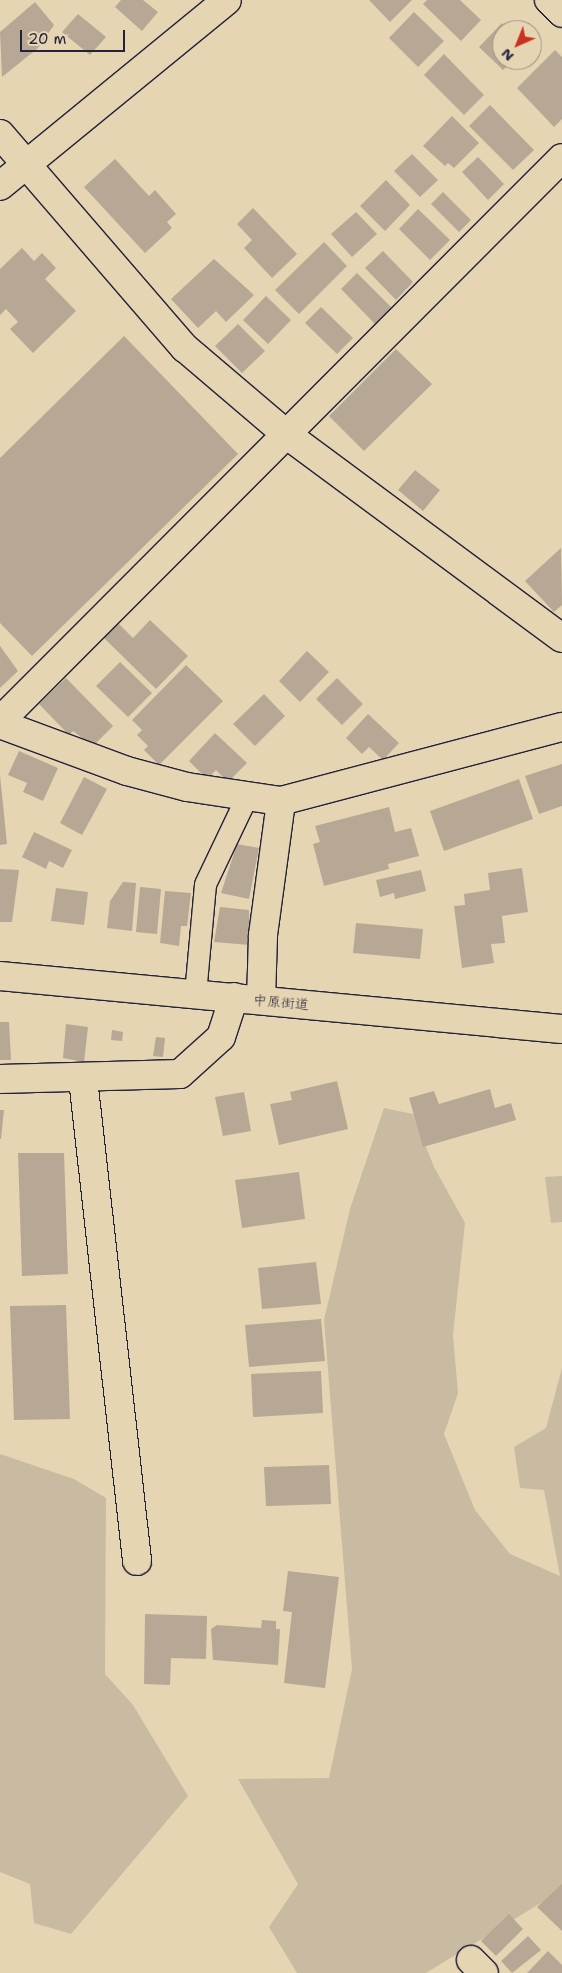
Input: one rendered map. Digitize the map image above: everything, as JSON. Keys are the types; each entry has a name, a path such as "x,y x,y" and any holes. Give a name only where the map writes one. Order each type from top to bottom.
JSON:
{"street":[{"path":"0,186 24,162 227,0"},
{"path":"549,0 562,14"},
{"path":"0,134 185,348 286,434 562,638"},
{"path":"562,158 0,722 126,771 281,802 562,727"},
{"path":"261,1000 263,935 281,802"},
{"name":"中原街道","path":"0,976 562,1029"},
{"path":"0,1079 83,1079 180,1074 221,1037 234,998"},
{"path":"83,1079 137,1561"}],"lane":[{"path":"195,994 205,884 248,796"}],"shaded area":[{"path":"384,1108 413,1114 434,1167 465,1223 453,1335 458,1393 444,1434 475,1510 510,1554 560,1576 544,1490 520,1488 514,1447 546,1428 562,1368 562,1890 426,1973 297,1973 269,1927 298,1884 238,1779 329,1778 352,1669 324,1320 350,1209"},
{"path":"562,1176 562,1222 551,1223 545,1177"},
{"path":"0,1454 74,1479 106,1498 105,1674 133,1705 188,1796 71,1934 34,1923 30,1884 0,1872"}],"building":[{"path":"121,0 143,0 158,12 142,31 115,7"},
{"path":"369,0 412,0 390,22"},
{"path":"427,0 460,0 481,20 461,41 423,4"},
{"path":"35,2 54,25 38,48 2,77 0,32"},
{"path":"414,12 444,41 418,67 389,38"},
{"path":"78,14 106,37 90,55 62,32"},
{"path":"492,33 492,59 479,47"},
{"path":"555,50 562,57 562,119 554,127 517,88 535,70 542,70 542,63"},
{"path":"444,54 484,95 464,115 424,75"},
{"path":"490,105 534,150 513,170 469,126"},
{"path":"452,116 479,143 454,168 448,163 445,166 423,146"},
{"path":"412,154 438,180 420,197 394,171"},
{"path":"478,157 504,184 488,200 462,172"},
{"path":"115,159 149,196 155,190 176,214 167,222 172,228 145,253 84,187"},
{"path":"386,180 410,205 385,231 360,206"},
{"path":"443,192 471,220 459,232 431,204"},
{"path":"253,208 297,254 272,278 244,248 252,240 237,224"},
{"path":"418,209 450,240 430,260 399,229"},
{"path":"356,212 377,234 352,257 331,234"},
{"path":"324,242 347,266 299,314 275,290"},
{"path":"22,248 34,261 42,253 56,268 45,279 76,311 33,353 10,329 18,322 6,309 0,315 0,269"},
{"path":"383,251 413,282 396,300 365,268"},
{"path":"214,259 254,295 226,322 216,311 198,328 171,299"},
{"path":"357,273 392,308 375,324 341,289"},
{"path":"266,296 291,320 268,344 243,320"},
{"path":"321,307 353,338 337,354 305,323"},
{"path":"238,324 265,351 242,373 215,346"},
{"path":"124,336 238,454 32,656 0,623 0,458"},
{"path":"396,349 432,384 364,451 329,416"},
{"path":"415,470 440,490 423,511 398,490"},
{"path":"561,548 562,605 554,612 525,581"},
{"path":"150,620 188,656 156,689 104,638 118,623 133,638"},
{"path":"0,646 18,671 0,688"},
{"path":"307,651 329,672 300,702 279,681"},
{"path":"120,662 152,693 128,717 96,686"},
{"path":"186,665 223,701 159,765 144,750 148,746 137,735 142,730 132,720"},
{"path":"66,678 113,726 93,746 73,731 69,735 39,704"},
{"path":"337,678 363,704 342,725 316,699"},
{"path":"264,694 285,716 255,746 233,724"},
{"path":"368,714 399,743 383,760 369,747 362,754 346,738"},
{"path":"215,733 247,763 228,782 216,770 207,779 189,761"},
{"path":"19,751 58,768 43,801 23,792 27,783 8,775"},
{"path":"562,764 562,806 539,814 525,776"},
{"path":"0,775 7,844 0,845"},
{"path":"84,777 107,789 82,835 60,823"},
{"path":"519,779 533,819 444,851 430,811"},
{"path":"389,807 395,832 411,828 419,856 388,864 389,869 324,886 313,844 320,842 315,826"},
{"path":"34,832 72,850 63,868 49,861 46,869 22,857"},
{"path":"237,844 259,848 249,899 221,893"},
{"path":"522,868 528,912 502,916 505,943 491,944 494,963 462,968 454,906 465,905 464,894 490,890 488,873"},
{"path":"0,869 19,870 12,922 0,922"},
{"path":"421,870 426,891 395,899 394,893 380,897 376,880"},
{"path":"123,882 136,883 132,931 107,928 110,901"},
{"path":"140,887 161,889 157,934 136,932"},
{"path":"56,888 88,892 84,925 51,921"},
{"path":"165,891 191,893 187,926 181,926 179,946 160,943"},
{"path":"220,907 249,910 250,945 214,942"},
{"path":"356,923 423,929 420,959 353,953"},
{"path":"0,1022 9,1022 11,1060 0,1060"},
{"path":"66,1024 88,1027 84,1062 63,1058"},
{"path":"112,1030 123,1032 122,1041 111,1040"},
{"path":"156,1037 165,1038 163,1057 153,1056"},
{"path":"337,1081 348,1129 279,1145 270,1104 292,1100 290,1092"},
{"path":"490,1089 495,1108 511,1103 516,1120 423,1147 409,1098 434,1091 439,1104"},
{"path":"244,1092 251,1131 223,1136 215,1097"},
{"path":"0,1110 4,1110 1,1139 0,1139"},
{"path":"18,1153 64,1153 68,1274 22,1276"},
{"path":"299,1172 305,1219 242,1228 235,1180"},
{"path":"316,1262 321,1304 262,1309 258,1268"},
{"path":"66,1305 70,1419 14,1420 10,1306"},
{"path":"321,1319 325,1361 249,1367 245,1325"},
{"path":"321,1371 323,1413 253,1417 251,1374"},
{"path":"329,1465 331,1504 266,1506 264,1467"},
{"path":"288,1571 339,1577 325,1688 284,1683 292,1612 283,1611"},
{"path":"145,1614 207,1616 206,1659 171,1658 170,1685 144,1684"},
{"path":"262,1620 276,1621 276,1629 280,1629 278,1665 213,1660 211,1629 217,1625 261,1628"},
{"path":"562,1884 562,1931 537,1907"},
{"path":"509,1914 523,1929 496,1956 481,1941"},
{"path":"528,1936 541,1950 512,1973 501,1961"},
{"path":"548,1951 562,1965 562,1973 527,1973"}]}
